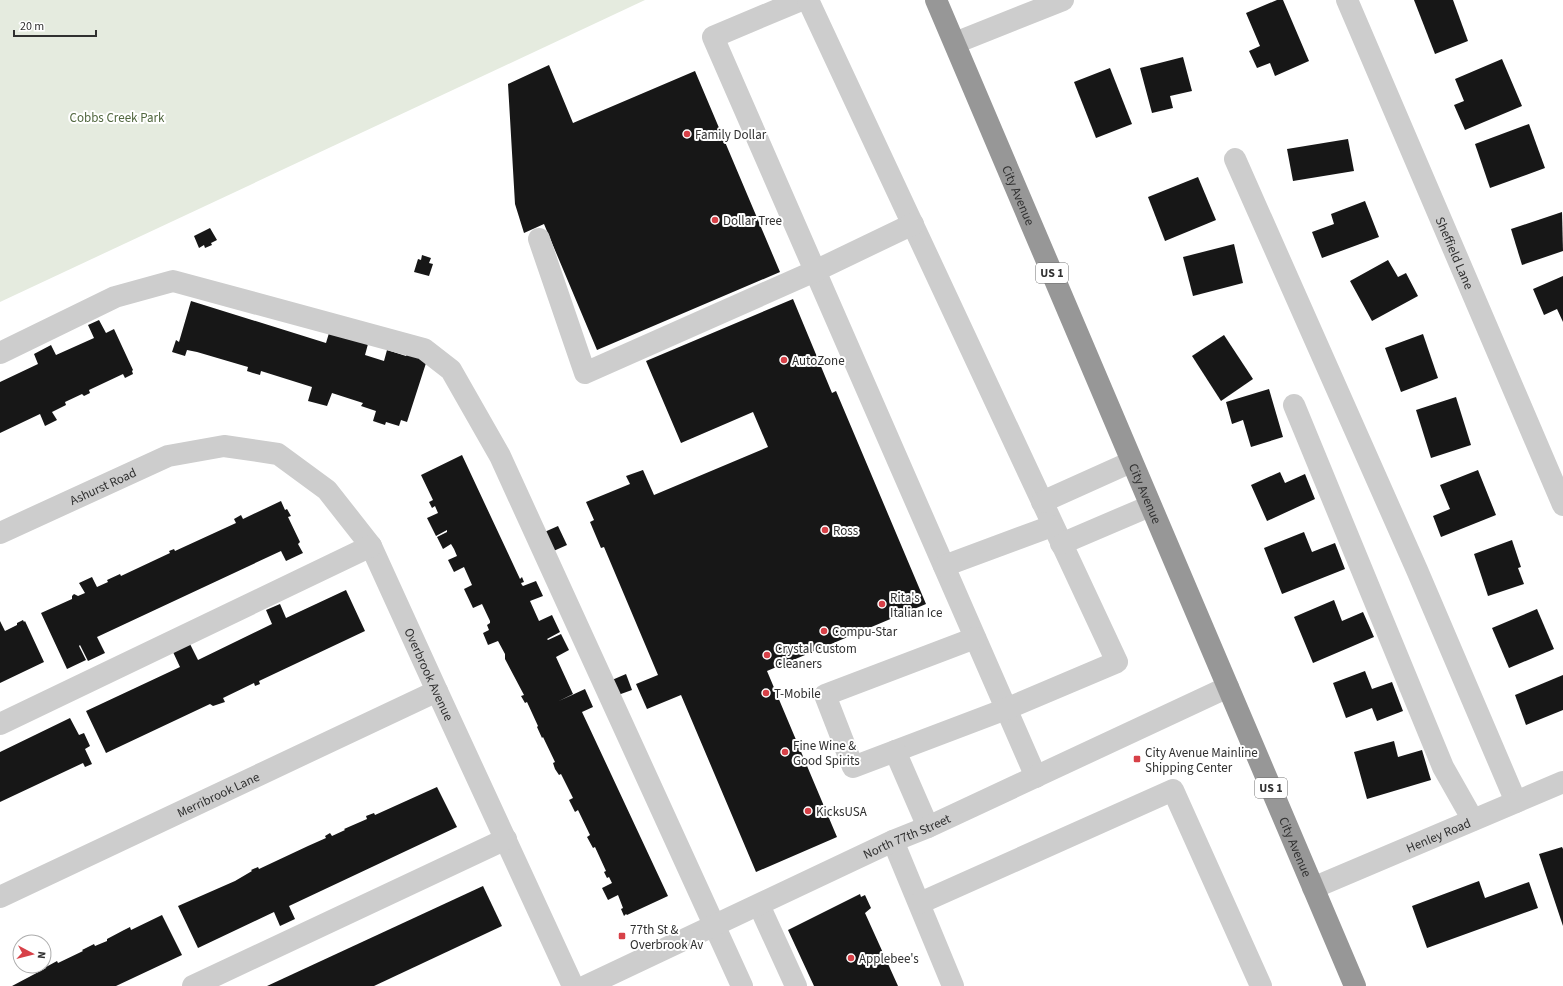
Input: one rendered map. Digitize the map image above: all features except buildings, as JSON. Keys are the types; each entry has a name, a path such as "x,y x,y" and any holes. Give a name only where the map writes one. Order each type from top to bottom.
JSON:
{"highway":[{"name":"City Avenue","path":"936,0 1131,462 1355,986"}],"street":[{"path":"801,0 713,37 1036,777"},
{"path":"808,0 1056,535 1117,662 1006,709 853,767 825,695 975,638"},
{"path":"955,43 1063,0"},
{"name":"Sheffield Lane","path":"1347,0 1563,505"},
{"path":"1235,159 1417,570 1516,802"},
{"path":"539,239 585,373 815,271 913,224"},
{"path":"0,353 114,297 172,281 424,349 451,370 500,456 742,986"},
{"path":"1294,405 1443,767 1473,820"},
{"name":"Overbrook Avenue","path":"208,449 224,446 278,454 327,490 371,546 436,691 573,986"},
{"name":"Ashurst Road","path":"0,533 168,456 208,449"},
{"path":"1042,502 1131,462"},
{"path":"944,566 1056,535 1150,506"},
{"path":"0,724 371,546"},
{"name":"North 77th Street","path":"586,986 714,927 893,841 928,827 1228,688"},
{"name":"Merribrook Lane","path":"0,897 436,691"},
{"path":"895,751 928,827"},
{"name":"Henley Road","path":"1314,888 1563,782"},
{"path":"920,903 1173,790 1262,986"},
{"path":"193,986 506,839"},
{"path":"893,841 920,903 953,986"},
{"path":"759,905 796,986"}],"green space":[{"name":"Cobbs Creek Park","path":"0,0 645,0 0,302"}],"place":[{"name":"Family Dollar","path":"687,134"},
{"name":"Dollar Tree","path":"715,220"},
{"name":"AutoZone","path":"784,360"},
{"name":"Ross","path":"825,530"},
{"name":"Rita's Italian Ice","path":"882,604"},
{"name":"Compu-Star","path":"824,631"},
{"name":"Crystal Custom Cleaners","path":"767,655"},
{"name":"T-Mobile","path":"766,693"},
{"name":"Fine Wine & Good Spirits","path":"785,752"},
{"name":"City Avenue Mainline Shipping Center","path":"1137,759"},
{"name":"KicksUSA","path":"808,811"},
{"name":"77th St & Overbrook Av","path":"622,936"},
{"name":"Applebee's","path":"851,958"}]}
